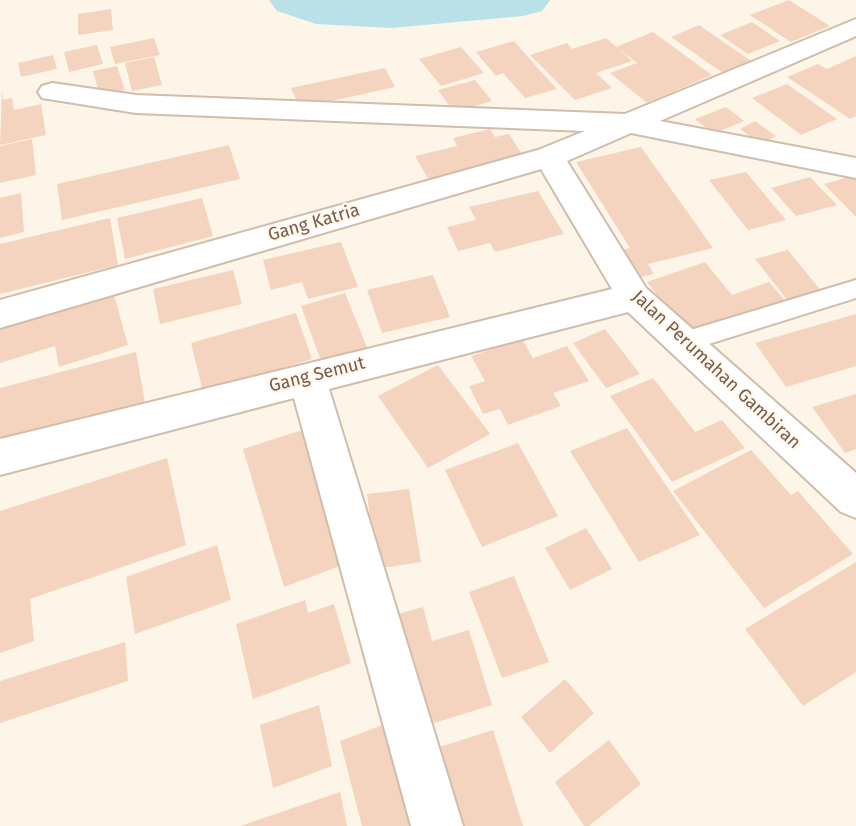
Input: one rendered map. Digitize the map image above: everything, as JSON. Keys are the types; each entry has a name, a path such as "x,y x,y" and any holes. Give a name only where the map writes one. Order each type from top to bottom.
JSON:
{"street":[{"name":"Gang Katria","path":"0,314 549,157 856,27"},
{"path":"52,92 136,104 624,123 856,168"},
{"name":"Jalan Perumahan Gambiran","path":"549,157 634,297 856,499"},
{"name":"Gang Semut","path":"0,457 634,297"},
{"path":"307,378 437,826"}],"lane":[{"path":"683,342 856,289"}],"building":[{"path":"789,0 830,26 791,42 750,15"},
{"path":"111,9 113,30 78,35 78,14"},
{"path":"752,22 780,41 748,54 720,35"},
{"path":"699,25 751,61 723,73 671,37"},
{"path":"653,32 712,75 647,103 610,73 637,63 616,47"},
{"path":"154,38 160,55 115,64 110,47"},
{"path":"606,38 632,61 596,73 612,88 575,100 530,55 567,43 572,49"},
{"path":"514,41 557,89 525,98 503,73 496,76 476,52"},
{"path":"97,45 103,64 69,72 64,52"},
{"path":"461,47 484,73 441,86 419,59"},
{"path":"53,55 57,69 21,77 18,63"},
{"path":"856,56 856,116 850,119 787,77 818,64 827,69"},
{"path":"154,57 162,85 132,91 125,63"},
{"path":"117,66 125,90 100,96 93,71"},
{"path":"385,68 395,87 300,108 291,88"},
{"path":"475,80 492,101 454,112 438,90"},
{"path":"787,84 837,119 801,135 752,98"},
{"path":"2,89 3,100 12,98 14,110 41,104 46,135 0,145"},
{"path":"726,107 744,121 713,134 695,119"},
{"path":"755,121 776,136 760,144 740,129"},
{"path":"490,129 495,137 509,134 525,159 430,182 415,156 457,146 453,138"},
{"path":"32,139 36,175 0,183 0,146"},
{"path":"229,145 240,179 62,220 57,184"},
{"path":"641,147 713,248 648,264 654,274 633,279 617,251 630,248 576,162"},
{"path":"746,172 786,220 748,230 709,180"},
{"path":"856,175 856,217 824,184"},
{"path":"810,177 837,205 796,216 771,188"},
{"path":"538,191 564,234 495,252 490,243 458,251 447,227 476,220 469,207"},
{"path":"21,193 24,232 0,238 0,198"},
{"path":"202,198 213,236 125,259 117,218"},
{"path":"110,218 118,265 0,294 0,244"},
{"path":"341,242 358,287 308,299 302,282 271,290 263,260"},
{"path":"788,250 826,297 792,306 755,259"},
{"path":"705,262 732,295 769,282 787,303 690,338 647,282"},
{"path":"233,270 242,304 160,324 153,289"},
{"path":"433,275 450,317 382,333 367,290"},
{"path":"345,293 368,350 322,364 301,306"},
{"path":"114,295 128,345 59,367 55,346 0,363 0,321 61,303 62,311"},
{"path":"296,313 312,359 203,392 191,343"},
{"path":"856,314 856,366 786,387 755,343"},
{"path":"605,329 640,374 606,388 573,343"},
{"path":"522,339 533,358 567,346 589,381 553,393 561,406 508,425 500,409 483,414 469,386 485,381 471,356"},
{"path":"136,352 146,408 0,449 0,388"},
{"path":"438,365 490,434 428,468 378,396"},
{"path":"653,378 695,432 722,420 745,448 672,482 610,396"},
{"path":"856,394 856,449 845,453 812,407"},
{"path":"627,428 700,535 639,562 570,451"},
{"path":"305,429 353,561 284,587 243,449"},
{"path":"518,443 558,516 482,547 445,470"},
{"path":"751,450 791,495 798,491 853,554 764,608 673,491"},
{"path":"167,458 186,545 30,599 34,641 0,653 0,511"},
{"path":"409,489 421,562 376,569 367,494"},
{"path":"586,528 612,569 570,590 545,548"},
{"path":"217,545 231,600 135,634 126,577"},
{"path":"856,562 856,672 803,706 745,629"},
{"path":"514,576 549,662 502,678 469,592"},
{"path":"305,600 308,613 334,604 351,663 253,699 236,624"},
{"path":"423,607 432,641 469,630 492,705 412,730 384,618"},
{"path":"125,642 128,681 0,723 0,681"},
{"path":"565,679 594,713 550,753 521,717"},
{"path":"319,705 332,766 273,788 260,725"},
{"path":"396,720 427,826 362,826 340,741"},
{"path":"493,730 523,826 439,826 421,753"},
{"path":"609,740 641,784 589,826 584,826 555,782"},
{"path":"340,792 347,826 240,826"}],"waterway":[{"path":"296,0 316,8 391,12 523,0"}]}
